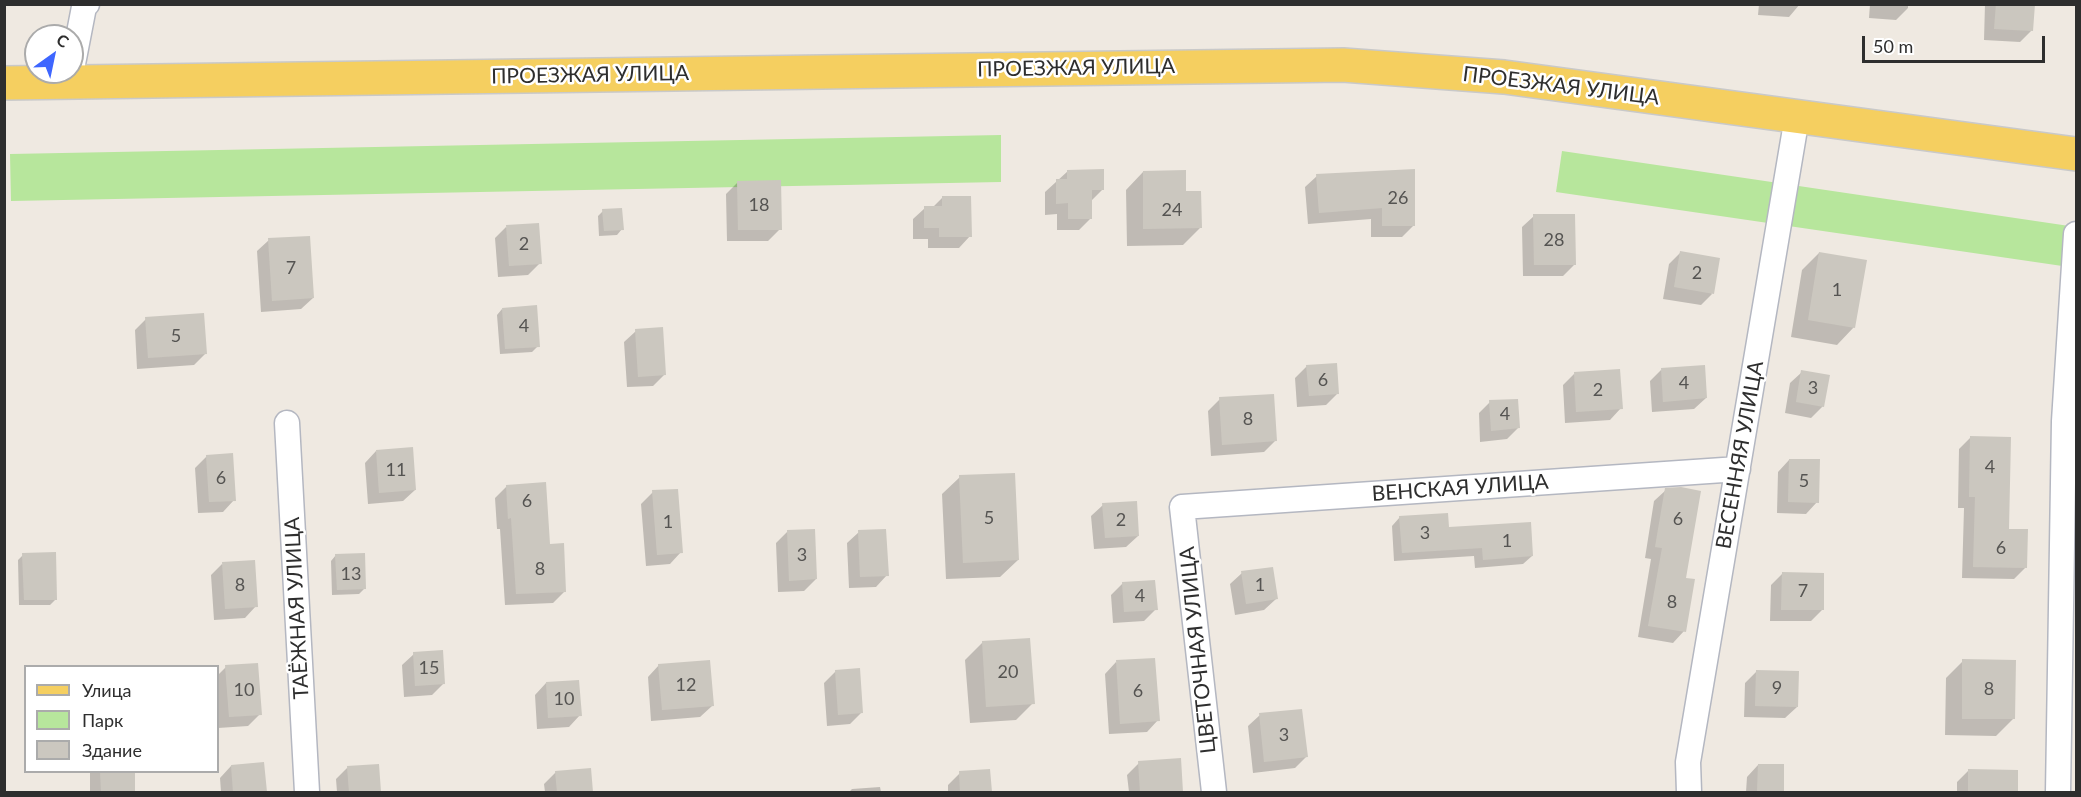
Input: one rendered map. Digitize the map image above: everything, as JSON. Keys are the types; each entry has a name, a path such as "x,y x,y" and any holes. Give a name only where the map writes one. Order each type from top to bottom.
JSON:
{"main road":[{"name":"ПРОЕЗЖАЯ УЛИЦА","path":"84,76 1343,64 1504,77 2076,154"},
{"name":"ПРОЕЗЖАЯ УЛИЦА","path":"4,83 24,81"}],"street":[{"path":"80,24 85,5"},
{"name":"ВЕСЕННЯЯ УЛИЦА","path":"1689,792 1688,762 1797,117"},
{"path":"2058,792 2064,421 2076,234"},
{"name":"ТАЁЖНАЯ УЛИЦА","path":"286,423 307,792"},
{"name":"ВЕНСКАЯ УЛИЦА","path":"1182,507 1738,469"},
{"name":"ЦВЕТОЧНАЯ УЛИЦА","path":"1182,507 1214,792"}],"green space":[{"path":"1001,135 1001,182 11,201 10,154"},
{"path":"1562,151 2076,227 2076,268 1556,192"}],"building":[{"path":"1996,4 2035,4 2033,31 1994,29"},
{"path":"1104,169 1104,190 1092,190 1092,219 1068,219 1068,203 1056,204 1056,179 1067,179 1067,170"},
{"path":"1415,169 1415,226 1382,226 1382,208 1319,213 1316,174"},
{"path":"1186,170 1186,191 1201,191 1202,228 1143,229 1143,171"},
{"path":"781,180 782,230 738,230 737,181"},
{"path":"942,196 971,196 972,237 939,237 939,228 924,228 924,206 942,206"},
{"path":"622,208 624,230 604,231 602,209"},
{"path":"1533,214 1575,214 1576,265 1534,265"},
{"path":"539,223 542,264 509,266 506,225"},
{"path":"310,236 314,298 272,301 268,238"},
{"path":"1680,251 1720,258 1714,294 1674,287"},
{"path":"1819,252 1867,260 1855,328 1808,320"},
{"path":"537,305 540,347 505,349 502,308"},
{"path":"204,313 207,354 148,358 145,317"},
{"path":"663,327 666,375 638,377 635,329"},
{"path":"1337,363 1339,394 1309,396 1306,365"},
{"path":"1705,365 1707,398 1663,402 1661,368"},
{"path":"1620,369 1623,409 1576,412 1574,372"},
{"path":"1801,370 1830,375 1824,407 1796,402"},
{"path":"1274,394 1277,441 1222,445 1219,397"},
{"path":"1518,399 1520,428 1491,431 1489,400"},
{"path":"1970,436 2011,437 2009,529 2028,529 2027,568 1973,567 1975,497 1969,497"},
{"path":"413,447 416,490 379,493 376,450"},
{"path":"233,453 236,501 209,502 206,455"},
{"path":"1789,459 1820,459 1819,503 1788,502"},
{"path":"1015,473 1019,560 963,563 959,475"},
{"path":"546,482 550,544 564,543 566,592 516,594 511,518 508,519 506,485"},
{"path":"1681,487 1701,491 1686,578 1695,579 1686,632 1648,626 1662,548 1655,547 1665,488"},
{"path":"678,489 683,553 657,555 652,490"},
{"path":"1137,501 1139,536 1105,538 1102,503"},
{"path":"1448,513 1449,527 1531,522 1533,556 1483,560 1482,548 1402,553 1399,516"},
{"path":"815,529 817,579 789,581 787,530"},
{"path":"886,529 889,576 860,577 858,530"},
{"path":"56,552 57,600 24,600 22,553"},
{"path":"365,553 366,589 337,590 335,554"},
{"path":"255,560 258,607 225,609 222,562"},
{"path":"1273,567 1278,599 1246,604 1241,571"},
{"path":"1782,572 1824,573 1824,610 1781,610"},
{"path":"1155,580 1158,610 1124,612 1122,582"},
{"path":"1030,638 1035,704 986,707 982,641"},
{"path":"443,650 445,684 415,686 413,652"},
{"path":"1155,658 1160,721 1120,724 1116,660"},
{"path":"1962,659 2016,660 2015,719 1962,719"},
{"path":"710,660 714,706 662,710 658,664"},
{"path":"258,663 262,715 229,717 225,665"},
{"path":"860,668 863,713 838,715 835,670"},
{"path":"1756,670 1799,671 1798,707 1755,706"},
{"path":"579,680 582,716 548,718 546,682"},
{"path":"1302,709 1308,757 1264,762 1259,713"},
{"path":"1181,758 1183,792 1140,792 1138,761"},
{"path":"264,762 267,792 233,792 231,765"},
{"path":"379,764 381,792 349,792 347,766"},
{"path":"1758,764 1784,764 1784,792 1757,792"},
{"path":"591,768 593,792 557,792 555,771"},
{"path":"990,769 992,792 960,792 959,771"},
{"path":"1968,769 2018,770 2018,792 1968,792"},
{"path":"100,773 135,773 135,792 101,792"}]}
